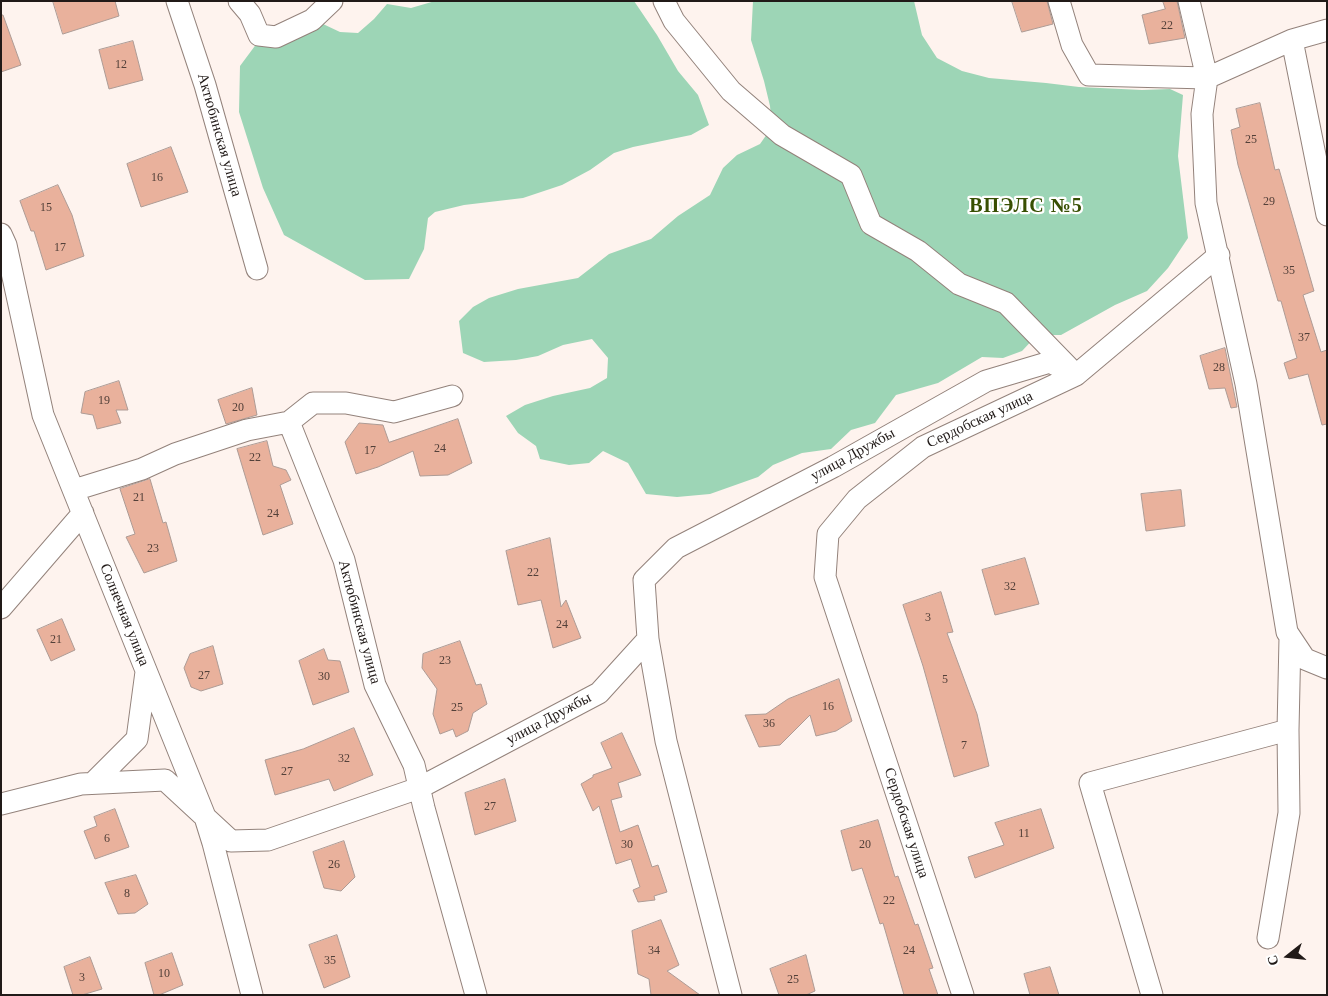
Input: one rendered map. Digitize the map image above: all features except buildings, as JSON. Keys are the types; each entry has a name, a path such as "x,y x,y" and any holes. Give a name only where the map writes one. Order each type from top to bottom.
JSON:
{"street":[{"name":"Актюбинская улица","path":"177,1 205,85 258,269"},
{"path":"239,1 250,14 259,34 276,37 312,20 332,1"},
{"path":"664,1 674,20 731,91 782,135 851,175 871,224 918,251 959,284 1006,303 1076,375 1219,255"},
{"path":"1059,1 1072,45 1089,75 1207,78 1292,40 1327,30"},
{"path":"1189,1 1207,78 1202,114 1206,203 1246,384 1287,632 1305,659 1326,670"},
{"path":"1292,40 1327,215"},
{"name":"Солнечная улица","path":"1,234 6,245 43,415 204,814 214,843 252,995"},
{"name":"улица Дружбы","path":"1,804 81,784 165,780 232,841 268,840 419,788 599,693 648,639 644,580 676,548 833,467 986,381 1050,362 1076,375"},
{"name":"Сердобская улица","path":"962,995 825,577 828,534 857,499 923,447 1076,375"},
{"path":"74,490 142,469 175,454 247,430 289,422 313,403 346,403 394,412 452,396"},
{"name":"Актюбинская улица","path":"289,422 344,560 375,685 414,765 476,995"},
{"path":"1,608 82,513"},
{"path":"1268,938 1289,813 1290,638"},
{"path":"648,639 666,741 732,995"},
{"path":"93,783 137,739 146,672"},
{"path":"1152,995 1090,784 1288,730"}],"green space":[{"path":"435,1 634,1 678,71 698,95 709,125 691,135 633,147 614,153 590,170 562,185 523,198 464,205 435,212 428,218 424,249 409,279 365,280 284,235 263,188 239,112 240,66 266,31 323,24 340,32 358,33 387,4 411,8"},
{"path":"753,1 914,1 922,35 937,58 962,71 989,78 1079,87 1142,90 1170,89 1183,95 1178,156 1188,238 1168,268 1147,291 1115,305 1061,335 1037,335 1022,351 1003,358 982,357 938,383 896,395 875,423 851,430 831,449 802,453 773,465 758,477 710,494 677,497 646,494 628,463 603,451 589,463 569,465 540,459 536,446 518,433 506,416 525,405 553,396 590,388 607,378 608,358 592,339 563,345 538,356 516,360 484,362 463,353 459,321 473,307 489,298 518,289 578,278 609,254 651,239 678,216 710,195 723,168 737,155 760,144 772,127 770,106 764,81 751,40"}],"district":[{"name":"ВПЭЛС №5","path":"1026,207"}]}
